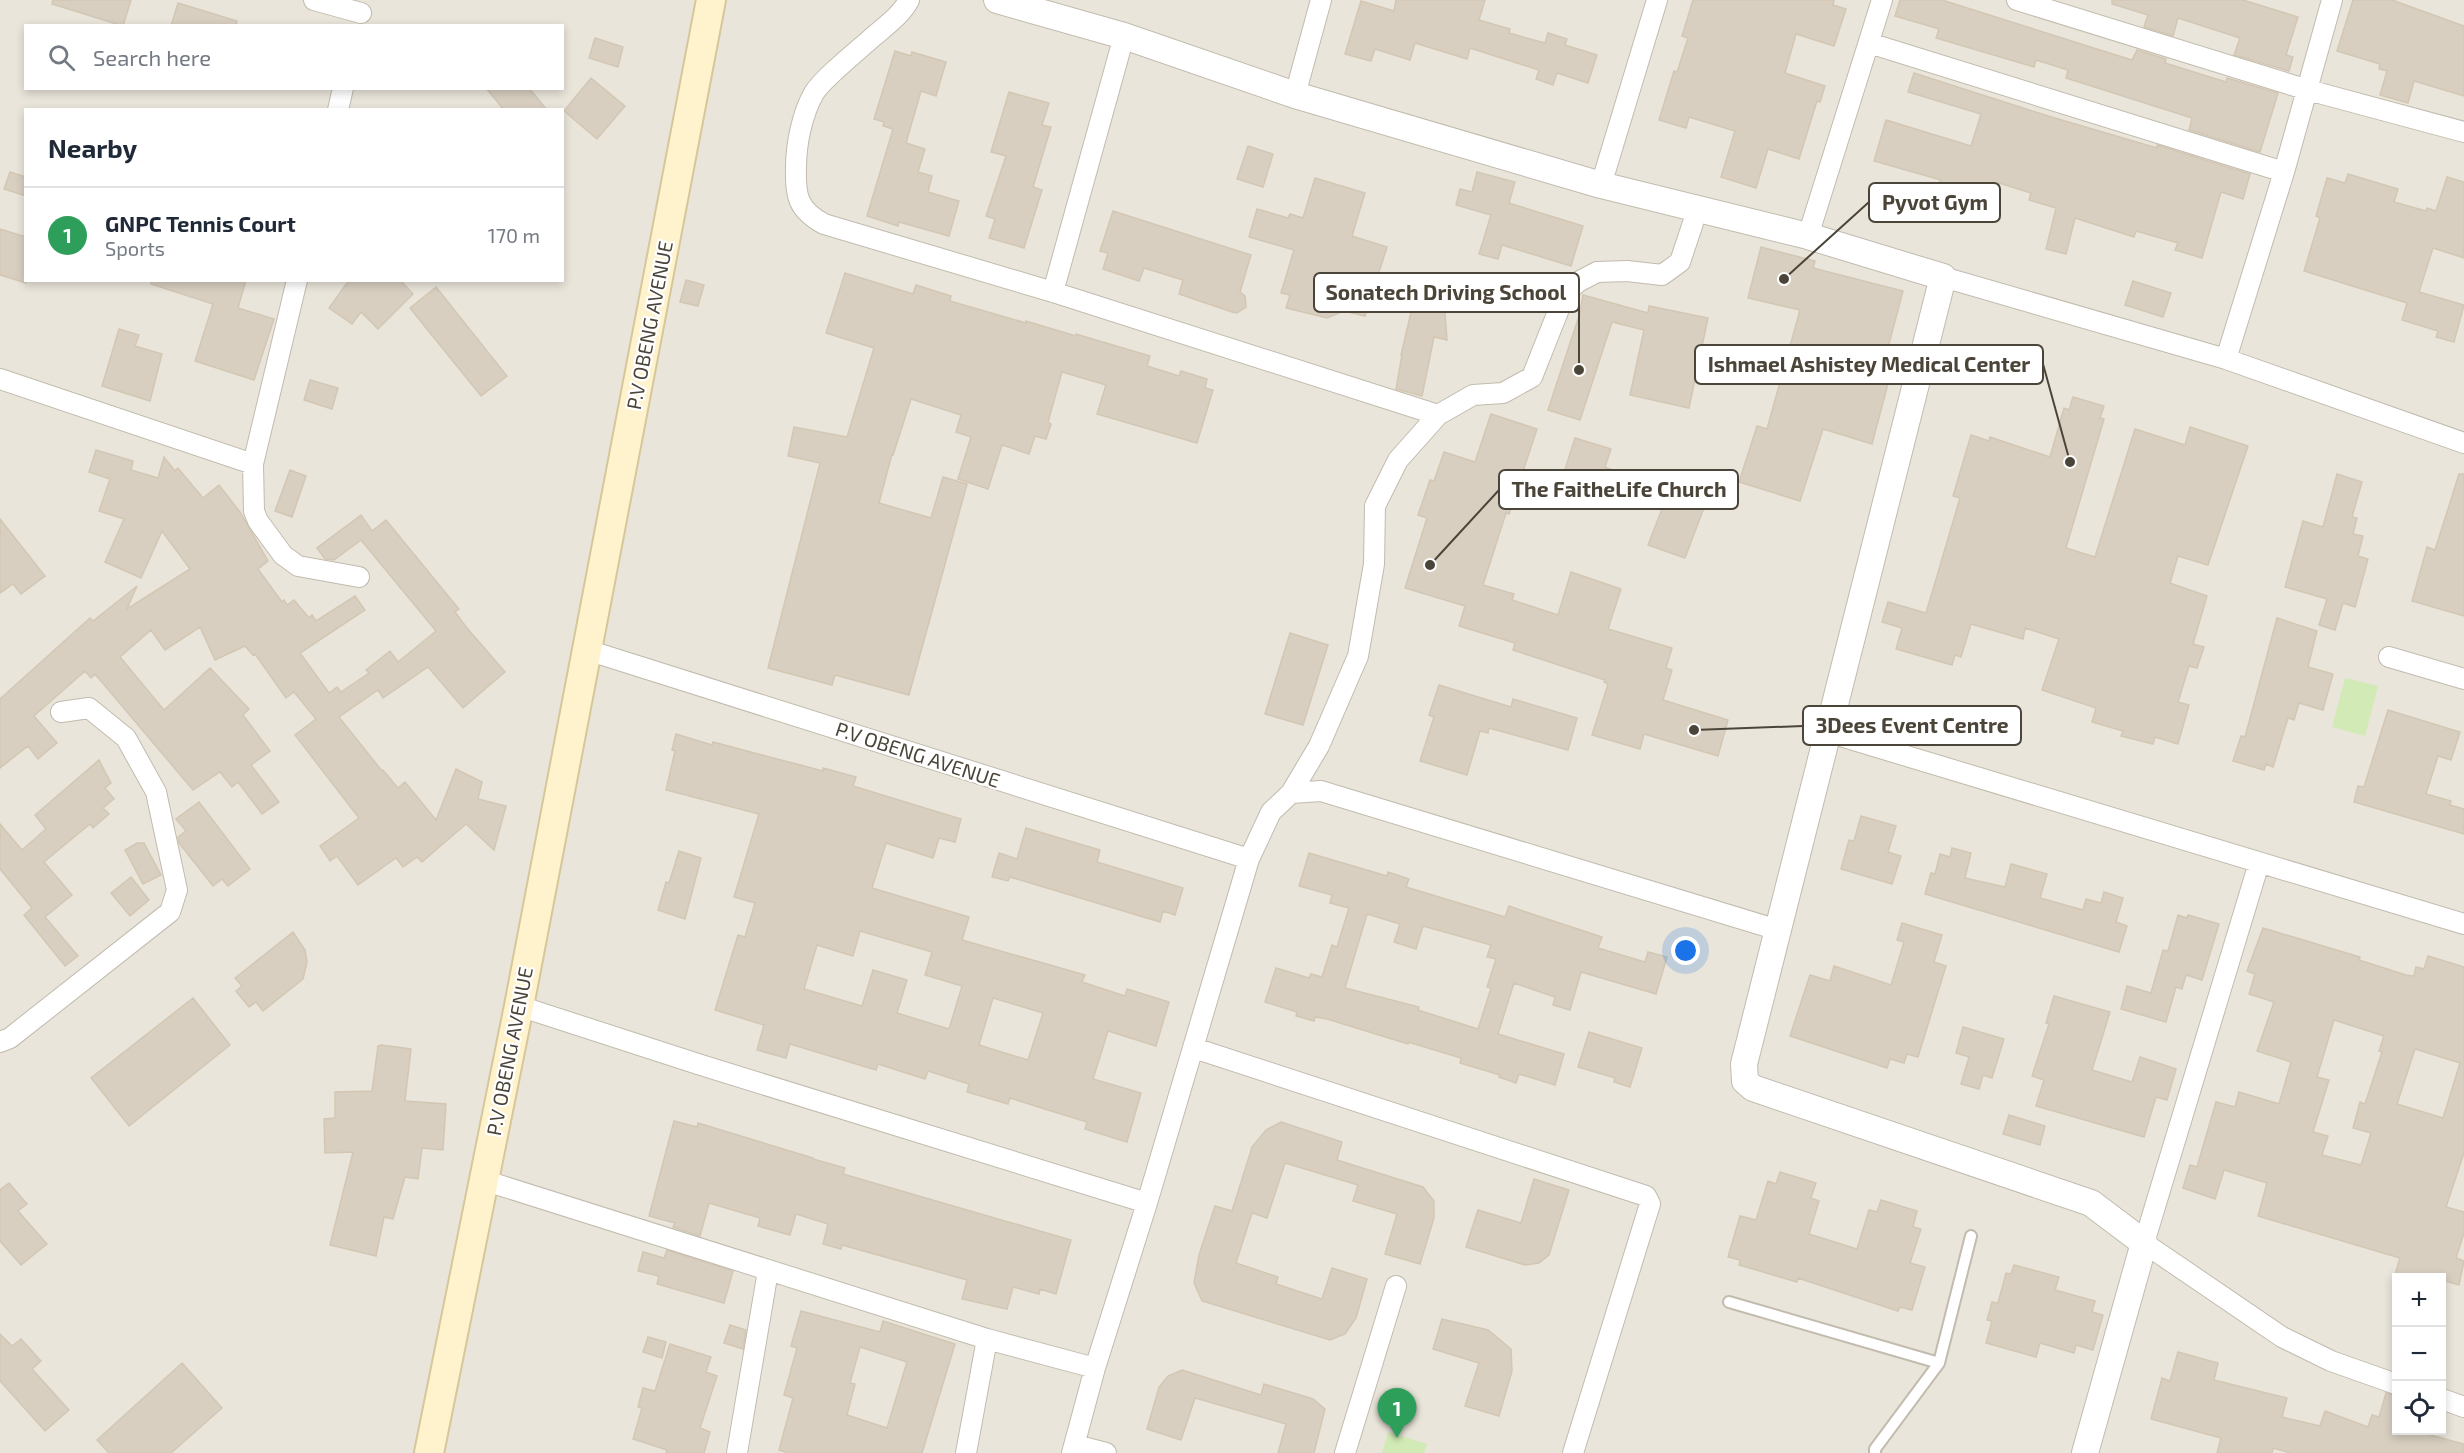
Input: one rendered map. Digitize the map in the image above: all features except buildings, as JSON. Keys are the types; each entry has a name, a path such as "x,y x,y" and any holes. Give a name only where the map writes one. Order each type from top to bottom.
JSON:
{"main road":[{"name":"P.V OBENG AVENUE","path":"429,1453 519,1006 711,0"}],"street":[{"path":"314,0 361,13"},
{"path":"909,0 890,22 815,92 796,142 795,179 798,199 808,215 824,224 1053,292 1438,416"},
{"path":"997,0 1124,36 1295,94 1601,184 1808,236 2226,359 2464,443"},
{"path":"1295,94 1321,0"},
{"path":"1601,184 1657,0"},
{"path":"1808,236 1882,0"},
{"path":"2017,0 2308,90 2464,132"},
{"path":"2226,359 2308,90 2328,1"},
{"path":"1053,292 1124,36"},
{"path":"1869,43 2284,172"},
{"path":"338,108 343,90"},
{"path":"1106,1453 1074,1449 1095,1368 1147,1203 1249,859 1270,812 1291,792 1319,746 1358,656 1374,564 1375,506 1398,460 1438,416 1473,395 1503,393 1532,377 1565,294 1578,282 1597,272 1627,271 1662,275 1680,262 1698,208"},
{"path":"1943,277 1744,1064 1745,1081 1753,1088 2091,1203 2144,1243 2282,1337 2331,1360 2392,1382"},
{"path":"297,282 253,464 254,511 258,521 283,555 298,566 359,577"},
{"path":"0,379 253,464"},
{"name":"P.V OBENG AVENUE","path":"587,650 1249,859"},
{"path":"2389,657 2464,679"},
{"path":"0,1042 10,1038 170,912 177,890 156,792 126,738 89,708 62,711"},
{"path":"1827,732 2464,924"},
{"path":"1291,792 1321,791 1779,930"},
{"path":"2085,1453 2144,1243 2259,862"},
{"path":"519,1006 712,1069 1147,1203"},
{"path":"1194,1047 1646,1196 1650,1204 1573,1453"},
{"path":"483,1180 987,1339 1095,1368"},
{"path":"737,1453 768,1270"},
{"path":"1345,1453 1396,1286"},
{"path":"966,1453 987,1339"},
{"path":"2446,1400 2464,1407"}],"lane":[{"path":"1875,1453 1875,1449 1939,1363 1971,1236"},
{"path":"1729,1302 1939,1363"}],"shaded area":[{"path":"0,0 2464,0 2464,1453 0,1453"}],"green space":[{"path":"2345,678 2378,686 2365,736 2332,727"},
{"path":"1388,1432 1427,1444 1424,1453 1382,1453"}],"place":[{"name":"Pyvot Gym","path":"1784,279"},
{"name":"Sonatech Driving School","path":"1579,370"},
{"name":"Ishmael Ashistey Medical Center","path":"2070,462"},
{"name":"The FaitheLife Church","path":"1430,565"},
{"name":"3Dees Event Centre","path":"1694,730"},
{"name":"GNPC Tennis Court","path":"1397,1438"}]}
